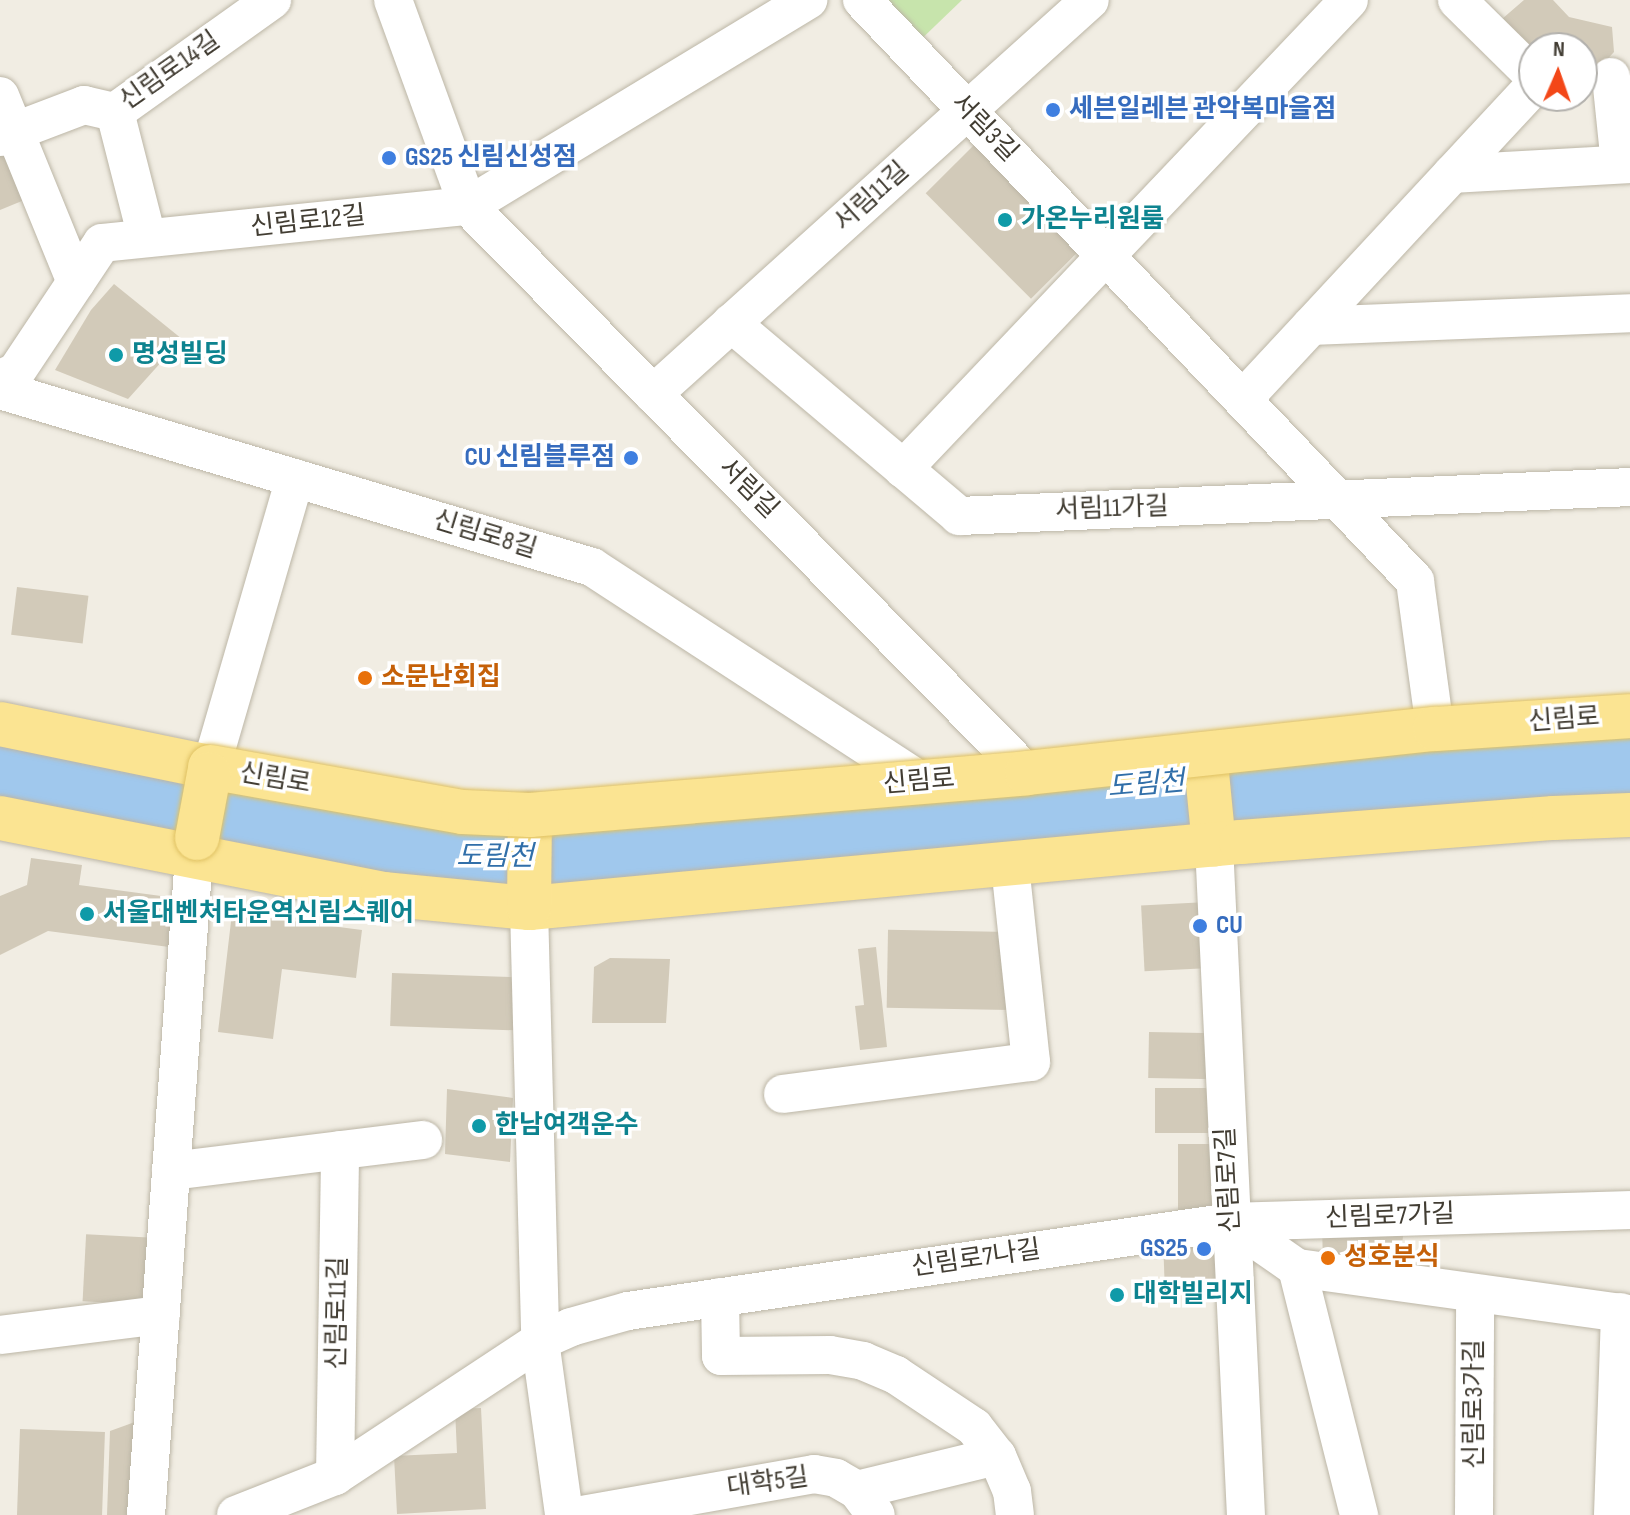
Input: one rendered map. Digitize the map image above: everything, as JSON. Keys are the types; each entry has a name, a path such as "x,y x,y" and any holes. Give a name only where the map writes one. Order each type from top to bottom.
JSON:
{"main road":[{"name":"신림로","path":"0,724 210,770 463,812 530,817 1205,756 1435,729 1630,716"},
{"path":"1205,756 1214,845"},
{"path":"196,847 210,770"},
{"path":"0,818 196,847 383,894 529,908 1214,845 1554,818 1630,815"},
{"path":"529,908 530,817"}],"street":[{"name":"신림로14길","path":"8,134 84,105 115,112 272,0"},
{"name":"서림길","path":"393,0 468,206 1027,773"},
{"path":"468,206 808,0"},
{"name":"서림3길","path":"862,0 1338,500"},
{"name":"서림11길","path":"653,394 1090,0"},
{"path":"903,469 1349,0"},
{"path":"1457,0 1518,60"},
{"path":"1452,174 1625,164 1608,77"},
{"path":"0,96 8,134 76,282"},
{"path":"1243,399 1518,103"},
{"path":"115,112 147,238"},
{"name":"신림로12길","path":"0,379 16,372 102,243 468,206"},
{"path":"1311,326 1630,313"},
{"name":"서림11가길","path":"731,323 959,516 1630,487"},
{"name":"신림로8길","path":"0,390 592,567 922,782"},
{"name":"신림로","path":"210,770 295,478"},
{"path":"1338,500 1415,581 1435,729"},
{"name":"신림로7길","path":"1214,845 1246,1515"},
{"path":"146,1515 196,847"},
{"path":"783,1094 1031,1062 1010,864"},
{"path":"529,908 540,1341 564,1515"},
{"path":"171,1171 423,1140"},
{"name":"신림로11길","path":"335,1476 340,1150"},
{"name":"신림로7가길","path":"1231,1222 1630,1210"},
{"name":"신림로7가길","path":"1231,1222 1297,1268 1625,1313"},
{"name":"신림로7나길","path":"236,1515 335,1476 540,1341 571,1327 628,1311 1231,1222"},
{"path":"1297,1268 1359,1515"},
{"name":"신림로3가길","path":"1474,1515 1475,1294"},
{"path":"720,1297 721,1356 830,1355 863,1361 896,1375 974,1427 997,1456 1012,1491 1015,1515"},
{"path":"1613,1515 1625,1313"},
{"path":"0,1335 161,1315"},
{"name":"대학5길","path":"582,1515 803,1475 836,1478 866,1502 997,1456"}],"green space":[{"path":"862,0 962,0 910,50"}],"water":[{"name":"도림천","path":"1630,727 1630,799 525,895 0,809 0,736 386,810"}],"building":[{"path":"1524,0 1553,0 1569,17 1612,27 1614,52 1602,65 1598,65 1598,32 1518,34 1502,19"},
{"name":"가온누리원룸","path":"978,141 1083,246 1031,299 926,193"},
{"path":"0,147 34,196 0,210"},
{"name":"명성빌딩","path":"114,284 182,339 128,399 55,370 91,310"},
{"path":"17,587 88,596 83,643 11,635"},
{"name":"서울대벤처타운역신림스퀘어","path":"31,858 82,865 79,885 176,898 169,947 48,931 0,955 0,896 27,885"},
{"path":"1207,902 1210,968 1145,971 1141,905"},
{"path":"232,913 362,930 356,978 282,969 273,1039 218,1032"},
{"path":"888,930 1010,932 1009,1010 887,1008"},
{"path":"876,947 887,1047 860,1050 855,1006 864,1005 858,949"},
{"path":"610,958 670,959 666,1023 592,1023 594,967"},
{"path":"392,973 522,978 520,1031 390,1026"},
{"path":"1149,1032 1218,1033 1217,1079 1148,1078"},
{"path":"1155,1088 1218,1088 1218,1133 1155,1133"},
{"name":"한남여객운수","path":"447,1089 513,1098 510,1162 445,1154"},
{"path":"1178,1144 1222,1144 1217,1204 1208,1209 1178,1213"},
{"path":"1405,1222 1398,1273 1323,1261 1322,1227"},
{"path":"1221,1229 1225,1286 1165,1293 1163,1239"},
{"path":"86,1234 158,1238 154,1305 83,1301"},
{"path":"481,1408 486,1509 397,1514 394,1456 457,1453 455,1409"},
{"path":"146,1418 140,1515 107,1515 110,1431"},
{"path":"20,1429 105,1432 102,1515 17,1515"}],"place":[{"name":"세븐일레븐 관악복마을점","path":"1053,110"},
{"name":"GS25 신림신성점","path":"389,158"},
{"name":"가온누리원룸","path":"1005,220"},
{"name":"명성빌딩","path":"116,355"},
{"name":"CU 신림블루점","path":"631,458"},
{"name":"소문난회집","path":"365,678"},
{"name":"서울대벤처타운역신림스퀘어","path":"87,914"},
{"name":"CU","path":"1200,926"},
{"name":"한남여객운수","path":"479,1126"},
{"name":"GS25","path":"1204,1249"},
{"name":"성호분식","path":"1328,1258"},
{"name":"대학빌리지","path":"1117,1295"}]}
